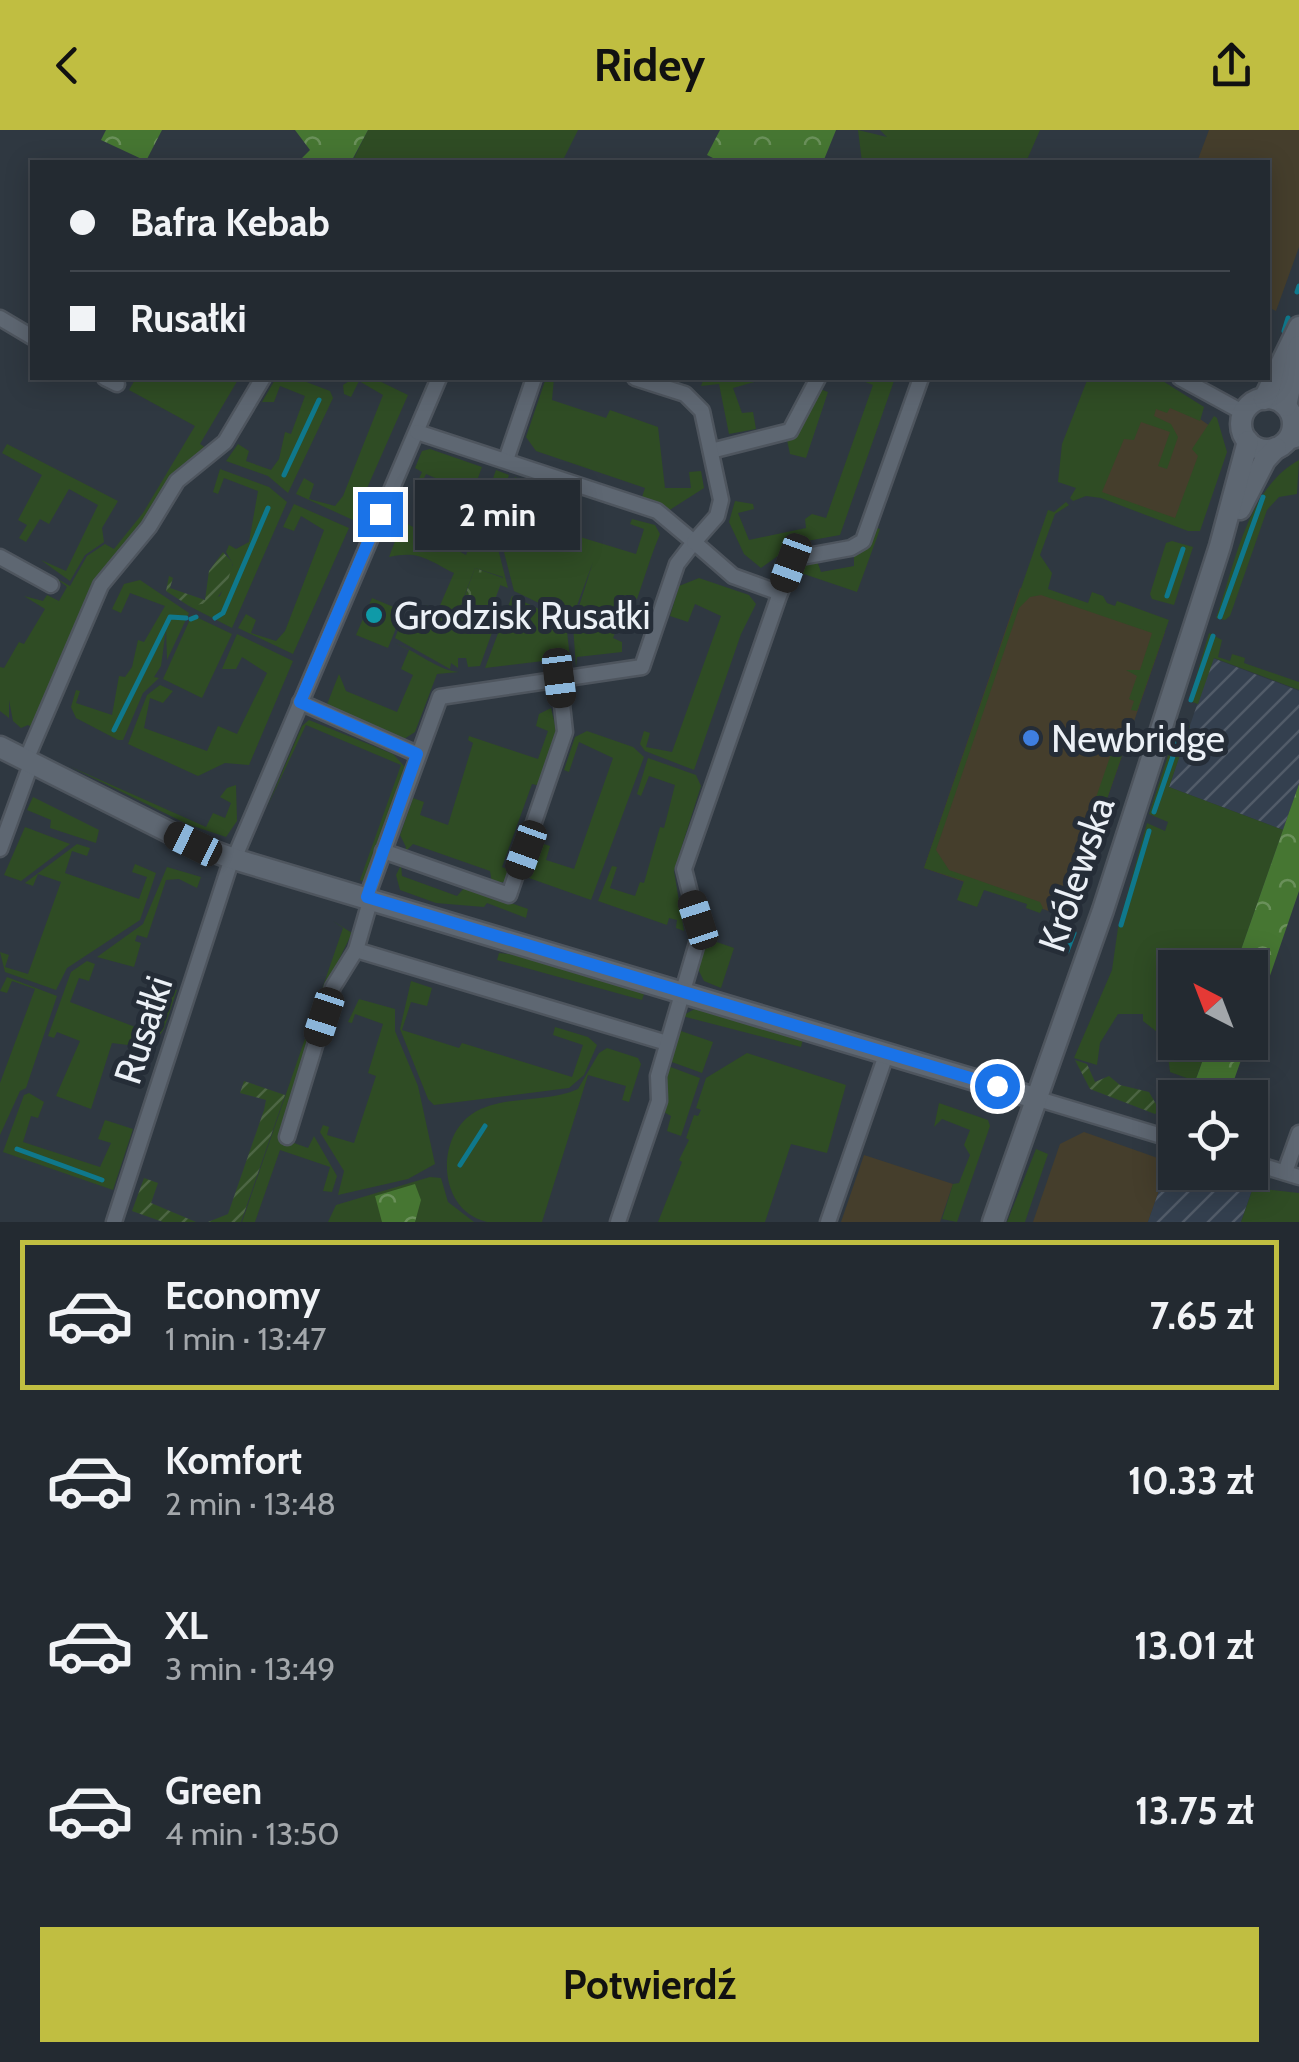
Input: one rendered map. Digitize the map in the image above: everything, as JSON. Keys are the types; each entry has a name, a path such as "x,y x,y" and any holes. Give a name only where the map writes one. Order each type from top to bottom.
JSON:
{"main road":[{"path":"1299,327 1264,398 1244,412 1242,428 1248,442 1260,449 1287,444 1292,430 1299,346"},
{"path":"1264,398 1292,413"},
{"name":"Królewska","path":"993,1222 1101,915 1220,546 1248,442"},
{"name":"Królewska","path":"1220,546 1265,460 1287,444"},
{"path":"0,746 193,844 233,858 1035,1098"}],"street":[{"path":"0,318 30,336"},
{"path":"0,849 29,762 100,585 149,527 177,481 225,442 262,380"},
{"name":"Rusałki","path":"114,1222 233,858 439,380"},
{"path":"506,460 533,380"},
{"path":"287,1137 334,988 356,950 383,850 417,754 444,694 642,667 677,564 716,516 721,500 702,411 695,400 640,380"},
{"path":"711,451 790,431 817,380"},
{"path":"618,1222 658,1102 658,1076 700,930 684,868 780,594 796,558 851,548 862,541 920,380"},
{"path":"1184,380 1244,412"},
{"path":"417,432 657,512 733,576 780,594"},
{"path":"0,557 51,586"},
{"path":"383,850 509,895 565,732 559,678"},
{"path":"300,702 417,754"},
{"path":"356,950 667,1043"},
{"path":"828,1222 887,1052"},
{"path":"1035,1098 1158,1135"},
{"path":"1268,1168 1292,1175 1299,1133"}],"shaded area":[{"path":"1209,130 1299,130 1299,247 1276,311 1270,308 1270,160 1198,160"},
{"path":"1140,380 1210,426 1177,521 1100,495"},
{"path":"1020,588 1165,632 1066,917 924,868"},
{"path":"1213,658 1299,691 1299,784 1283,830 1169,787"},
{"path":"1084,1132 1158,1158 1159,1190 1148,1222 1033,1222 1060,1144"},
{"path":"864,1155 953,1184 940,1222 841,1222"},
{"path":"1159,1190 1252,1190 1241,1222 1148,1222"}],"green space":[{"path":"106,130 162,130 147,160 101,140"},
{"path":"295,130 368,130 352,160 300,160 310,150"},
{"path":"368,130 578,130 563,160 353,160"},
{"path":"720,130 836,130 824,160 717,160 707,155"},
{"path":"858,130 887,137 880,130 1040,130 1027,160 862,160"},
{"path":"135,380 238,380 200,444 209,450 174,474 144,523 93,585 36,729 28,725 21,728 13,721 9,700 9,718 0,711 0,667 4,668 19,642 24,644 45,609 24,596 43,601 47,595 59,601 67,587 56,578 70,586 87,556 105,544 114,549 143,513 195,426 129,390"},
{"path":"275,380 301,380 330,391 333,398 288,493 268,476 226,461 238,444 249,451 246,461 271,470 279,459 285,432 291,434 305,396 280,386 274,402 262,402"},
{"path":"351,380 377,380 408,395 353,520 296,494 304,478 314,484 309,499 335,506 343,496 383,395 359,381 351,397 344,394 343,385"},
{"path":"545,380 554,380 552,400 606,418 610,410 658,427 665,488 691,488 689,472 701,471 704,488 668,511 641,500 645,488 536,451 526,437"},
{"path":"703,380 761,380 733,388 742,413 753,412 756,429 729,434 719,384 701,386"},
{"path":"860,380 894,380 840,535 796,543 761,568 744,554 729,522 735,501 753,504 754,509 738,513 749,540 806,528 805,519 812,514 826,518 873,385"},
{"path":"1087,380 1161,380 1204,407 1200,421 1170,408 1167,413 1156,409 1154,416 1171,424 1178,437 1167,469 1158,466 1170,432 1141,422 1134,440 1124,439 1102,492 1175,518 1198,456 1192,449 1214,416 1227,452 1200,531 1188,531 1101,498 1086,496 1073,501 1070,498 1076,488 1058,482 1062,444"},
{"path":"820,389 828,392 806,458 790,454 787,440 800,429"},
{"path":"7,444 118,501 102,528 104,542 85,555 70,581 41,560 66,571 98,505 69,489 49,524 40,519 26,542 19,538 27,525 18,520 42,475 2,453"},
{"path":"430,449 482,467 478,478 491,484 496,470 509,475 492,525 508,588 500,585 503,577 475,568 454,623 482,634 487,623 494,627 480,666 468,667 466,658 458,658 458,668 451,663 450,669 395,638 402,620 417,626 426,605 438,610 454,573 416,556 389,557 399,531 392,528 396,518 466,555 489,501 426,474 417,492 414,490 422,472 415,468 422,451"},
{"path":"1299,460 1297,494 1279,497 1267,510 1230,616 1225,620 1216,618 1255,508 1281,473"},
{"path":"220,469 269,487 287,502 232,628 189,606 220,596 233,564 226,552 229,545 236,549 249,542 258,491 224,478 218,494 213,492"},
{"path":"515,477 525,482 523,491 513,488 505,514 636,554 644,529 630,524 632,519 655,525 660,534 637,599 625,595 621,605 634,610 633,614 575,619 593,562 572,619 514,591 497,525"},
{"path":"1066,502 1069,505 1055,514 1040,555 1052,573 1048,589 1088,603 1092,592 1115,606 1117,601 1169,620 1137,711 1131,710 1134,701 1129,699 1137,676 1126,670 1140,670 1152,633 1041,595 1030,597 1019,608 936,850 949,870 1040,902 1043,908 1040,913 1026,908 1027,904 984,890 977,907 957,900 964,881 924,868 1048,510 1054,512"},
{"path":"294,504 349,528 293,654 238,628 246,614 256,620 251,633 276,641 285,631 324,530 301,516 294,531 283,527"},
{"path":"875,527 880,529 857,592 801,573 791,590 797,568 817,561 821,572 854,566 854,555"},
{"path":"1166,543 1193,547 1174,605 1152,599 1150,594"},
{"path":"223,552 233,563 227,584 214,602 189,606 166,591 169,576 173,578 170,588 205,600 209,571"},
{"path":"475,568 503,578 482,634 455,623"},
{"path":"699,578 749,595 756,604 741,634 694,770 645,751 640,744 644,731 650,733 646,747 672,752 721,616 695,604 688,622 670,616 679,586"},
{"path":"140,580 189,613 167,660 166,629 161,666 154,677 159,678 143,693 123,740 118,740 76,718 71,707 76,690 80,691 76,703 112,715 119,676 125,677 132,667 138,640 144,642 165,606 130,593 121,613 112,609 124,584"},
{"path":"512,596 566,622 571,668 568,658 485,668"},
{"path":"372,598 403,611 388,648 356,635 363,619 378,624 382,613 368,607"},
{"path":"192,615 232,634 202,698 163,679"},
{"path":"631,621 626,634 616,630 613,638 622,642 622,652 577,657 576,667 573,625"},
{"path":"1209,633 1222,640 1218,657 1230,661 1232,654 1245,658 1244,663 1299,682 1299,690 1214,658 1198,704 1189,701"},
{"path":"237,634 293,661 249,765 225,763 198,776 128,744 147,695 160,685 173,691 163,703 150,698 144,728 207,751 218,726 237,734 267,673 242,657 236,669 222,669"},
{"path":"409,650 459,672 437,674 415,732 404,739 326,707 339,674 346,691 397,712 413,675 401,669"},
{"path":"551,708 557,734 541,786 532,784 502,867 512,871 506,882 492,883 490,871 413,844 404,853 406,847 400,835 413,798 424,802 420,815 448,825 473,743 469,736 538,759 548,731 536,726 539,714"},
{"path":"309,720 393,754 406,768 365,882 360,880 401,765 306,725 267,807 302,726"},
{"path":"1178,725 1190,726 1169,787 1283,830 1241,950 1158,950 1158,1033 1143,1021 1143,1014 1118,1014 1100,1043 1097,1065 1074,1058 1112,970 1118,928 1147,823 1165,831 1168,822 1149,814"},
{"path":"587,731 633,747 644,757 591,900 529,878 541,843 550,846 546,860 574,869 613,758 579,742 569,772 564,770 575,737"},
{"path":"1118,731 1129,735 1075,892 1065,888 1112,751 1100,746 1105,732 1116,736"},
{"path":"648,758 696,775 701,786 674,871 684,931 676,928 677,920 669,918 667,925 598,901 612,866 617,867 610,888 635,896 640,882 644,883 660,827 664,828 675,785 649,776 641,796 637,794"},
{"path":"69,766 206,827 213,813 225,818 231,803 220,797 236,785 237,821 226,837 187,824"},
{"path":"1299,784 1299,891 1268,981 1268,950 1241,950"},
{"path":"33,797 99,830 96,843 50,828 51,820 27,810"},
{"path":"25,827 70,844 21,881 4,875"},
{"path":"77,844 90,848 87,856 72,851 65,873 139,899 147,877 132,872 135,864 156,873 140,920 67,968 56,990 5,972 0,952 9,955 5,967 28,974 61,882 38,874 33,886 25,883"},
{"path":"401,865 402,876 457,896 465,887 528,909 526,918 487,903 484,907 436,903 400,890 396,875"},
{"path":"167,867 201,877 197,888 179,879 166,880 147,938 137,935 135,941 141,943 134,967 97,957 143,924"},
{"path":"333,921 352,933 327,984 280,1138 308,1148 314,1136 337,1176 332,1192 323,1191 330,1167 280,1150 255,1222 242,1222 343,928"},
{"path":"711,940 734,948 721,988 704,981 698,969 704,943"},
{"path":"499,953 541,958 644,994 642,1000 497,960"},
{"path":"87,961 95,964 89,981 79,978 70,1002 143,1030 153,1030 164,1007 152,1002 158,983 177,990 164,1029 146,1055 136,1046 112,1043 91,1109 56,1096 80,1041 57,1032 54,1038 48,1036 71,972"},
{"path":"7,977 57,996 26,1088 20,1091 0,1135 0,1083 35,989 12,981 7,993 0,991"},
{"path":"411,981 432,988 427,1006 411,1002 402,1030 459,1048 462,1043 572,1077 583,1045 553,1035 555,1027 588,1037 597,1045 584,1075 569,1088 434,1105 428,1099 400,1029"},
{"path":"359,999 395,1009 395,1031 418,1086 435,1164 408,1179 338,1195 344,1171 320,1132 323,1125 329,1127 327,1135 354,1143 376,1076 368,1073 383,1024 355,1014 352,1023 348,1022"},
{"path":"698,1007 803,1039 801,1047 682,1016"},
{"path":"678,1030 713,1042 702,1073 669,1061"},
{"path":"607,1048 638,1058 641,1064 629,1102 622,1100 626,1086 588,1075 542,1222 487,1222 471,1215 451,1190 447,1173 452,1140 460,1125 472,1114 497,1104 578,1089 599,1053"},
{"path":"747,1053 846,1085 827,1153 791,1144 765,1222 658,1222 682,1162 679,1160 689,1140 686,1138 694,1115 698,1116 701,1110 696,1108 706,1078"},
{"path":"1075,1060 1087,1064 1095,1082 1109,1076 1120,1085 1149,1092 1158,1112 1155,1114 1090,1089"},
{"path":"1169,1060 1203,1060 1195,1080 1170,1072"},
{"path":"1203,1060 1241,1060 1234,1080 1196,1080"},
{"path":"668,1066 700,1078 681,1136 667,1131 671,1116 662,1111"},
{"path":"244,1081 285,1095 241,1222 208,1222 228,1214 264,1110 266,1100 240,1093"},
{"path":"29,1093 44,1102 38,1118 31,1116 23,1142 100,1167 111,1143 98,1139 105,1120 133,1129 113,1190 3,1152 24,1095"},
{"path":"939,1103 988,1120 990,1126 957,1222 942,1219 953,1184 959,1183 970,1155 964,1145 970,1130 942,1119 934,1127"},
{"path":"1036,1149 1048,1154 1025,1222 1007,1222"},
{"path":"430,1177 441,1178 448,1202 474,1222 328,1222 336,1205"},
{"path":"144,1178 158,1183 151,1203 196,1222 163,1222 132,1211"},
{"path":"415,1184 421,1200 415,1222 382,1222 375,1196"},
{"path":"1252,1190 1299,1193 1299,1222 1241,1222"}],"waterway":[{"path":"1297,292 1299,286"},
{"path":"1284,331 1288,318"},
{"path":"284,475 319,400"},
{"path":"1220,617 1263,497"},
{"path":"215,618 223,613 268,508"},
{"path":"1167,596 1183,549"},
{"path":"114,730 170,617 186,618"},
{"path":"191,619 196,617"},
{"path":"1191,700 1213,636"},
{"path":"1154,812 1183,727"},
{"path":"1121,925 1149,831"},
{"path":"1067,951 1074,933"},
{"path":"460,1165 485,1126"},
{"path":"17,1149 102,1180"}],"place":[{"name":"Grodzisk Rusałki","path":"374,615"},
{"name":"Newbridge","path":"1031,738"}],"route":[{"path":"380,514 300,702 417,754 367,897 997,1086"}]}
